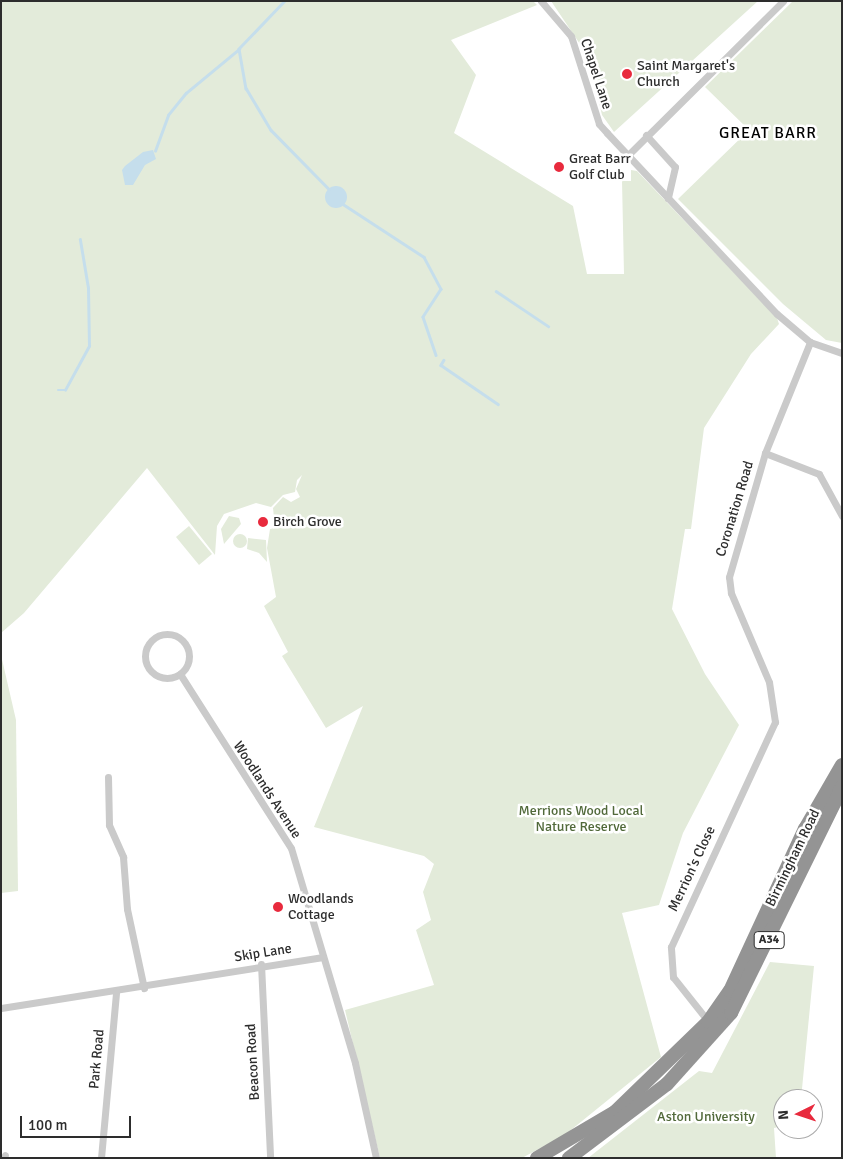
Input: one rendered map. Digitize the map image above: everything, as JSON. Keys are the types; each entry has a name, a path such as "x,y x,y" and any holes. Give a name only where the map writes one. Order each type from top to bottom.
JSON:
{"highway":[{"name":"Birmingham Road","path":"537,1158 615,1112 713,1023 730,991 805,829 842,765"},
{"name":"Birmingham Road","path":"569,1158 652,1097 713,1023 842,787"}],"street":[{"name":"Chapel Lane","path":"541,1 571,36 599,124 777,314 810,342 842,353"},
{"path":"627,156 646,135 783,1"},
{"path":"646,135 675,167 668,198"},
{"name":"Coronation Road","path":"775,722 769,682 731,593 729,577 766,453 810,342"},
{"name":"Coronation Road","path":"803,361 820,347"},
{"path":"766,453 819,474 842,516"},
{"path":"172,635 188,648 188,663 180,674 166,678 149,668 146,654 158,637 172,635"},
{"name":"Woodlands Avenue","path":"180,674 291,848 323,957"},
{"name":"Merrion's Close","path":"713,1023 673,977 671,947 775,722"},
{"path":"110,783 109,825 125,865 127,909 144,988"},
{"path":"323,957 355,1063 376,1158"},
{"name":"Skip Lane","path":"1,1008 144,988 261,964 323,957"},
{"name":"Beacon Road","path":"261,964 270,1158"},
{"name":"Park Road","path":"101,1158 116,992"}],"green space":[{"name":"Merrions Wood Local Nature Reserve","path":"1,1 533,1 537,5 451,40 476,75 454,133 573,206 587,274 624,274 622,181 631,181 631,170 637,171 777,318 779,324 751,354 704,428 691,529 685,529 672,609 705,674 739,725 683,833 659,905 622,913 661,1057 566,1134 522,1158 380,1158 345,1010 434,985 416,930 431,920 423,892 434,864 424,856 314,827 363,706 326,728 282,656 288,652 264,606 276,597 267,548 270,529 275,528 273,508 283,497 291,502 300,497 296,489 302,475 297,480 295,492 283,495 271,507 256,503 224,514 217,526 215,555 147,468 24,613 1,633"},
{"path":"551,1 758,1 614,132 602,115 588,56"},
{"path":"793,1 842,1 842,343 826,340 783,304 678,199 749,130 705,87"},
{"path":"229,516 239,518 241,524 224,544 221,529"},
{"path":"189,526 212,554 199,565 176,537"},
{"path":"237,534 243,534 247,541 243,548 237,548 233,544 233,538"},
{"path":"248,538 266,540 267,562 259,553 247,549"},
{"path":"1,655 16,720 18,891 1,893"},
{"name":"Aston University","path":"770,962 814,966 802,1089 773,1089 773,1139 775,1139 776,1158 588,1158 699,1071 712,1073"}],"water":[{"path":"153,150 156,159 145,165 133,185 125,185 122,170 125,166 143,152"},
{"path":"336,186 346,193 347,197 340,207 336,208 326,201 325,197 332,187"}],"waterway":[{"path":"285,1 239,49 246,88 271,130 329,189"},
{"path":"155,151 168,115 186,93 239,49"},
{"path":"343,204 424,257 441,289 423,317 436,355"},
{"path":"58,390 65,390 89,346 88,288 80,240"},
{"path":"496,291 548,326"},
{"path":"444,360 441,365 498,404"}],"place":[{"name":"Saint Margaret's Church","path":"627,74"},
{"name":"Great Barr Golf Club","path":"559,167"},
{"name":"Birch Grove","path":"263,522"},
{"name":"Woodlands Cottage","path":"278,907"}],"district":[{"name":"GREAT BARR","path":"768,133"}]}
